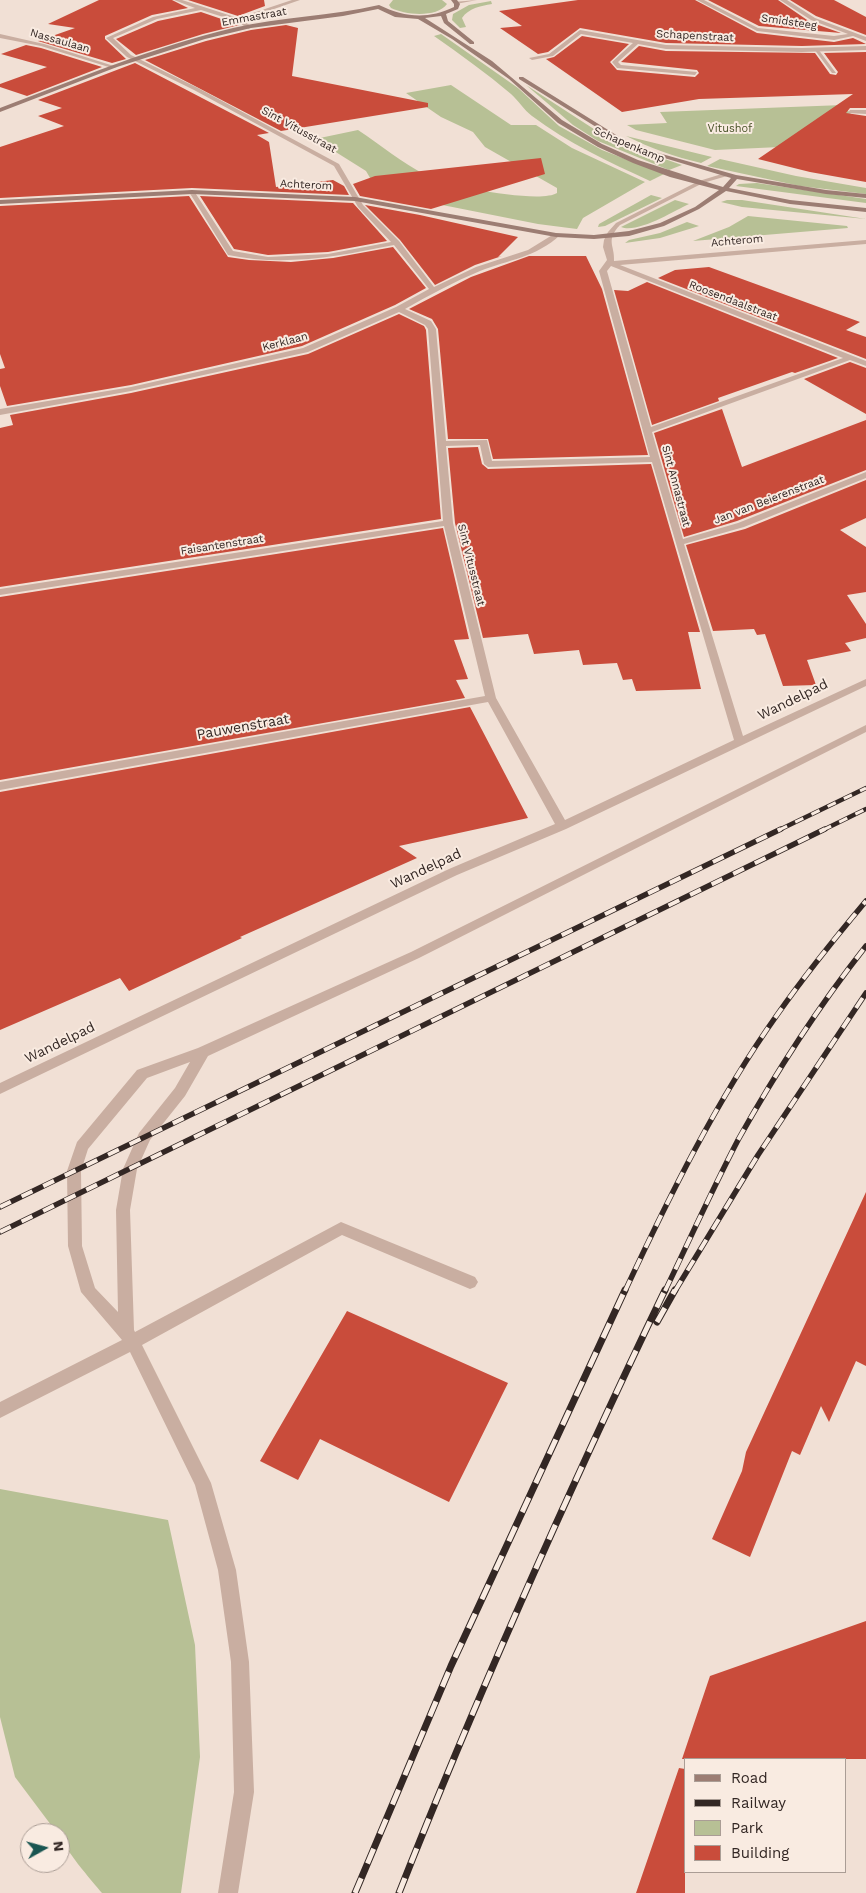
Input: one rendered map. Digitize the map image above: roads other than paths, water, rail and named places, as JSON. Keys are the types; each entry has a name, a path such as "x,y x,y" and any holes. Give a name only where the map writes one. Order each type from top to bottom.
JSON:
{"main road":[{"path":"381,0 379,7 394,14 419,17 443,14 456,8 455,1"},
{"path":"249,27 279,19 355,7 364,3"},
{"name":"Emmastraat","path":"0,110 135,59 205,37 249,27 351,13 379,7"},
{"name":"Schapenkamp","path":"443,14 446,22 499,63 534,87 619,139 653,153 725,175 826,192 866,196"},
{"name":"Schapenkamp","path":"419,17 434,25 510,77 566,126 594,143 639,162 727,189 757,196 866,210"},
{"name":"Achterom","path":"0,202 192,192 355,199 556,235 587,238 634,234 668,223 727,189 735,177"}],"street":[{"path":"177,0 238,20 249,27"},
{"name":"Emmastraat","path":"238,20 297,0"},
{"path":"455,1 474,0"},
{"name":"Smidsteeg","path":"700,0 757,29 834,38 851,35"},
{"path":"783,0 813,19 851,35 866,39"},
{"path":"135,59 109,38 156,18 201,8"},
{"name":"Schapenstraat","path":"532,58 553,57 580,32 674,47 816,50 866,48"},
{"name":"Nassaulaan","path":"0,36 42,45 114,67"},
{"path":"638,41 615,62 620,67 695,73"},
{"path":"816,50 834,72"},
{"name":"Sint Vitusstraat","path":"135,59 196,89 337,165 355,199 396,244 433,290"},
{"path":"850,112 866,112"},
{"path":"608,237 611,230 618,224 701,182 725,175"},
{"path":"192,192 231,253 268,259 328,256 396,244"},
{"name":"Kerklaan","path":"0,412 132,389 305,350 399,309 433,290 479,269 530,252 556,235"},
{"name":"Sint Annastraat","path":"608,237 606,247 611,255 610,263 603,271 649,430 679,544 740,743"},
{"name":"Achterom","path":"610,263 866,242"},
{"name":"Roosendaalstraat","path":"610,263 866,364"},
{"name":"Sint Vitusstraat","path":"399,309 428,323 432,329 448,522 491,698 562,826"},
{"path":"649,430 849,358"},
{"path":"441,444 484,442 488,464 657,459"},
{"name":"Jan van Beierenstraat","path":"679,544 741,525 866,475"},
{"name":"Faisantenstraat","path":"0,592 448,522"},
{"name":"Wandelpad","path":"0,1089 453,872 562,826 866,682"},
{"name":"Pauwenstraat","path":"0,786 491,698"},
{"path":"228,1893 244,1792 240,1662 227,1570 203,1483 129,1337 89,1292 75,1246 74,1171 82,1146 142,1074 203,1052 415,956 866,728"},
{"path":"129,1337 123,1210 130,1169 144,1137 180,1092 203,1052"},
{"path":"0,1410 129,1337 341,1228 470,1282"}],"railway":[{"path":"779,830 866,788"},
{"path":"823,830 866,809"},
{"path":"0,1207 781,829"},
{"path":"0,1232 825,829"},
{"path":"625,1291 676,1185 734,1081 788,1000 866,901"},
{"path":"665,1291 719,1178 752,1115 814,1016 866,946"},
{"path":"675,1291 758,1155 866,993"},
{"path":"355,1893 451,1666 625,1290"},
{"path":"399,1893 461,1740 527,1589 665,1290"},
{"path":"657,1322 675,1290"}],"park label":[{"name":"Vitushof","path":"730,129"}]}
